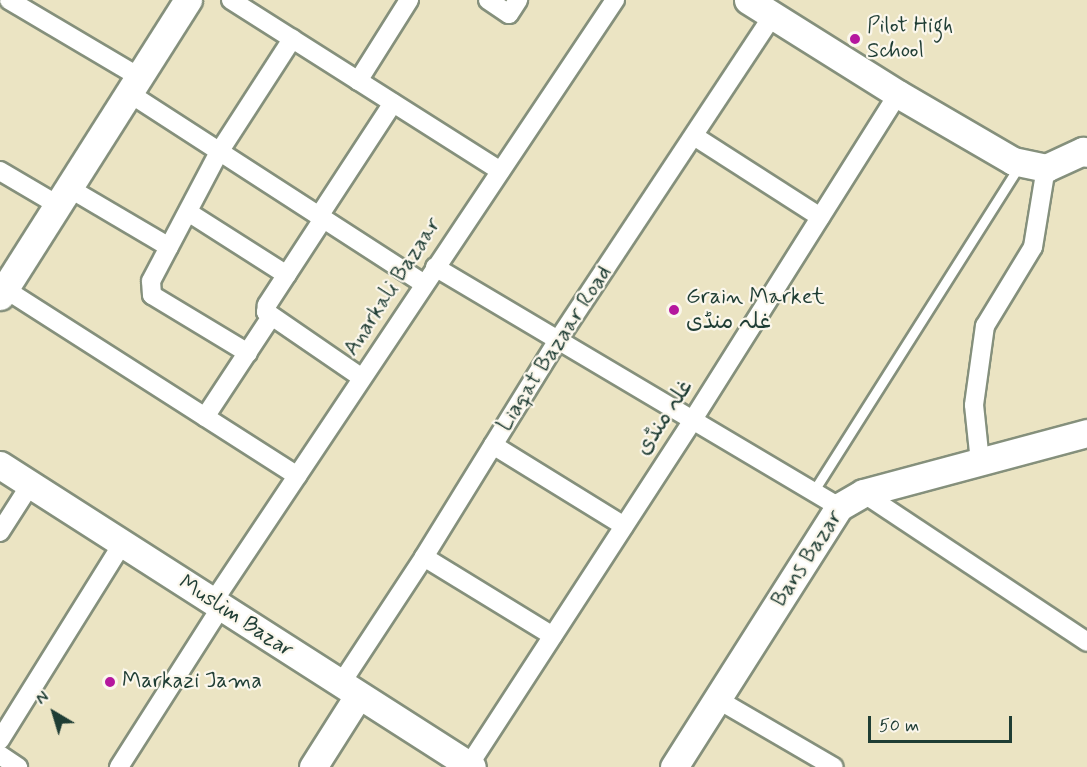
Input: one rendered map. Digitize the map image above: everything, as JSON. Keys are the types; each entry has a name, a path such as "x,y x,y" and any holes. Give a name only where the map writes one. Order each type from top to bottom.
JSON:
{"street":[{"path":"9,0 134,85 219,152 424,284"},
{"path":"188,0 2,293 297,476"},
{"path":"231,0 500,171"},
{"path":"358,81 409,0"},
{"path":"488,0 509,14 518,0"},
{"name":"Anarkali Bazaar","path":"119,767 297,476 615,0"},
{"path":"748,0 898,94 1013,161 1034,165 1083,152 1087,153"},
{"name":"Liaqat Bazaar Road","path":"312,767 349,690 424,557 558,340 773,15"},
{"path":"248,353 152,295 151,281 219,152 292,39"},
{"name":"غلہ منڈی","path":"471,766 898,94"},
{"path":"362,378 266,312 267,305 393,103"},
{"path":"694,136 820,217"},
{"path":"980,462 974,405 985,326 1033,247 1034,165"},
{"path":"0,171 63,196 169,247"},
{"path":"188,212 287,275"},
{"path":"435,267 839,507"},
{"path":"205,417 272,317"},
{"name":"Bans Bazar","path":"674,767 839,507 863,493 1087,433"},
{"path":"493,445 624,526"},
{"name":"Muslim Bazar","path":"0,465 471,766"},
{"path":"0,532 30,485"},
{"path":"863,493 1087,642"},
{"path":"0,740 122,544"},
{"path":"424,557 553,636"},
{"path":"717,699 834,767"},
{"path":"0,755 18,767"}],"lane":[{"path":"813,492 1034,165"}],"place":[{"name":"Pilot High School","path":"855,39"},
{"name":"Grain Market غلہ منڈی","path":"674,310"},
{"name":"Markazi Jama","path":"110,682"}]}
